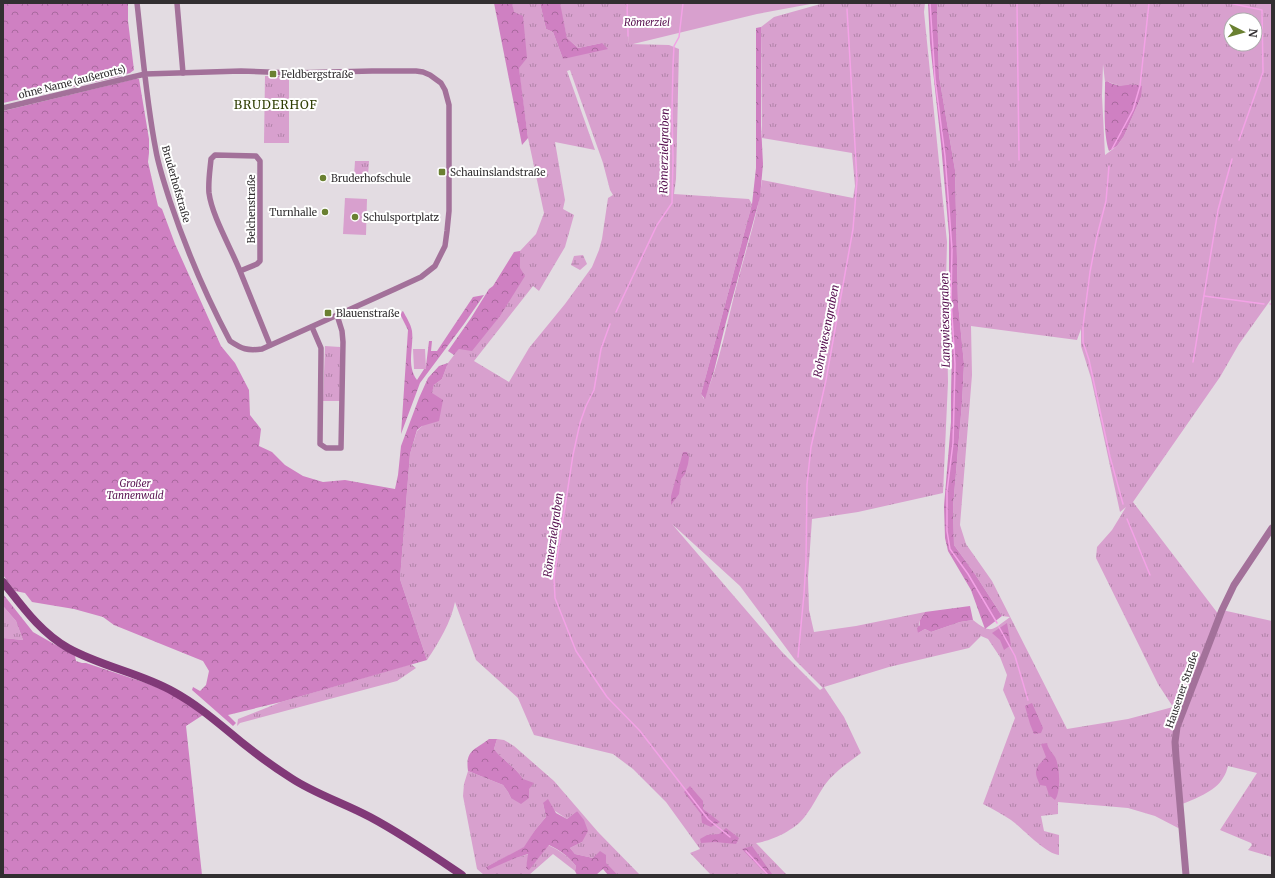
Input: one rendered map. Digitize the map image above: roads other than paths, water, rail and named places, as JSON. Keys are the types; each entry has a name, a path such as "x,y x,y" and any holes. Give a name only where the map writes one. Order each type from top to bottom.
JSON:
{"main road":[{"path":"3,582 29,616 44,630 68,648 114,668 150,680 175,692 200,709 251,750 292,780 369,816 402,835 462,875"}],"street":[{"name":"Bruderhofstraße","path":"138,3 145,74 156,152 181,235 194,267 230,341 247,350 262,349 270,346"},
{"path":"177,3 183,73"},
{"path":"145,74 416,71 423,72 436,79 441,83 445,90 449,105 449,211 445,246 434,266 421,277 270,346"},
{"name":"ohne Name (außerorts)","path":"3,108 145,74"},
{"name":"Belchenstraße","path":"240,271 257,264 260,261 260,162 256,156 215,155 211,159 209,193 212,208 240,271 270,346"},
{"path":"312,327 322,354 320,444 326,448 341,448 343,342 342,331 337,315"},
{"name":"Hausener Straße","path":"1186,875 1175,742 1177,727 1222,610 1234,585 1272,528"}],"waterway":[{"path":"627,3 628,36"},
{"name":"Römerzielgraben","path":"616,312 657,225 672,203 674,46 679,37 683,3"},
{"name":"Langwiesengraben","path":"930,3 935,79 945,156 952,249 951,300 955,364 953,443 947,491 947,531 950,549 968,574 997,623"},
{"path":"1017,3 1019,160"},
{"path":"1112,149 1133,110 1140,86 1149,3"},
{"path":"1229,3 1262,10 1263,72 1239,140"},
{"name":"Rohrwiesengraben","path":"798,657 804,594 807,484 811,447 826,380 853,229 857,180 847,9"},
{"path":"1193,362 1218,210 1232,159"},
{"path":"1109,166 1106,201 1090,272 1083,326 1083,342 1089,360 1110,457 1123,504"},
{"path":"1204,296 1264,304"},
{"name":"Römerzielgraben","path":"610,324 601,349 594,390 580,423 573,455 554,578 555,598 576,651 607,697 640,731 708,819 730,837"},
{"path":"1127,519 1150,575"},
{"path":"999,627 1015,656 1028,700"},
{"name":"Römerzielgraben","path":"746,851 768,875"}],"place":[{"name":"Feldbergstraße","path":"273,74"},
{"name":"Schauinslandstraße","path":"442,172"},
{"name":"Bruderhofschule","path":"323,178"},
{"name":"Turnhalle","path":"325,212"},
{"name":"Schulsportplatz","path":"355,217"},
{"name":"Blauenstraße","path":"328,313"}],"district":[{"name":"BRUDERHOF","path":"276,104"}],"park label":[{"name":"Römerziel","path":"647,22"},
{"name":"Großer Tannenwald","path":"135,488"}]}
